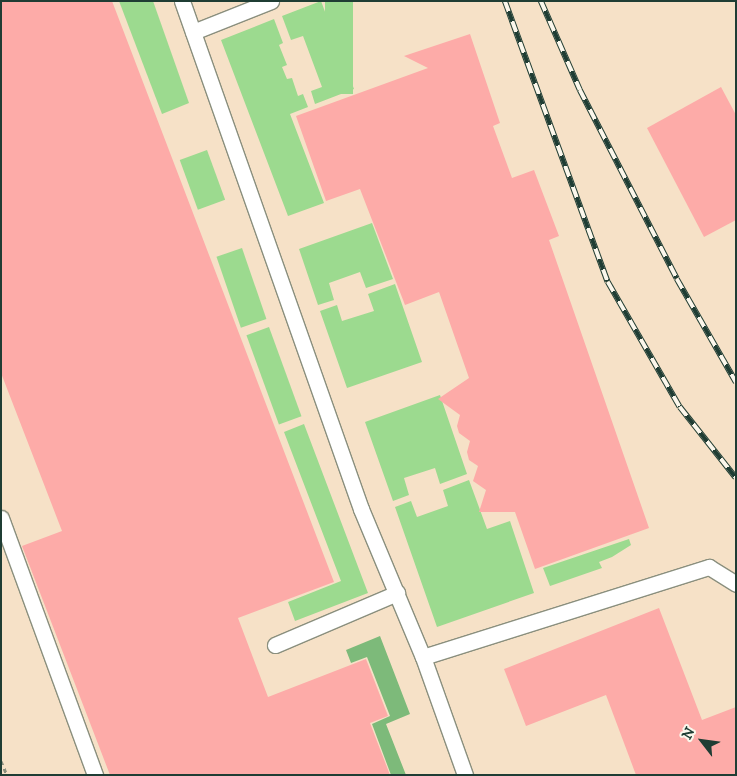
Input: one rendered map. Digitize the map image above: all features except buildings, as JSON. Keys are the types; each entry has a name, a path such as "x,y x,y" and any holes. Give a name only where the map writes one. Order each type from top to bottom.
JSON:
{"lane":[{"path":"182,1 361,509 423,657 465,775"},
{"path":"193,32 271,1"},
{"path":"1,518 95,775"},
{"path":"423,657 709,567 736,584"},
{"path":"275,646 397,593"}],"path":[{"path":"1,761 7,775"}],"green space":[{"path":"119,1 153,1 189,103 162,114"},
{"path":"321,1 354,89 315,104 311,91 322,87 303,36 291,40 282,16"},
{"path":"325,1 353,1 353,94 325,94"},
{"path":"274,19 283,43 279,45 287,65 282,67 287,79 292,78 298,96 303,94 308,107 290,114 324,203 288,216 221,40"},
{"path":"207,150 225,200 198,210 180,160"},
{"path":"372,223 393,279 366,288 360,272 329,283 334,300 318,305 299,249"},
{"path":"242,248 266,319 241,328 216,257"},
{"path":"395,284 422,362 347,388 320,311 337,305 342,321 374,311 368,294"},
{"path":"269,327 301,416 279,424 246,335"},
{"path":"440,395 467,474 440,484 435,468 404,478 409,495 393,501 365,422"},
{"path":"304,424 368,593 295,621 288,602 341,581 284,432"},
{"path":"469,480 487,529 510,521 534,593 437,627 395,507 411,501 417,517 448,506 443,490"},
{"path":"629,539 631,545 612,557 599,562 602,568 550,586 543,568"},
{"path":"380,636 410,714 386,724 406,775 391,775 372,724 390,716 367,657 351,663 346,650"}],"railway":[{"path":"505,1 608,282 680,407 736,478"},
{"path":"541,1 580,90 677,279 736,382"}]}
